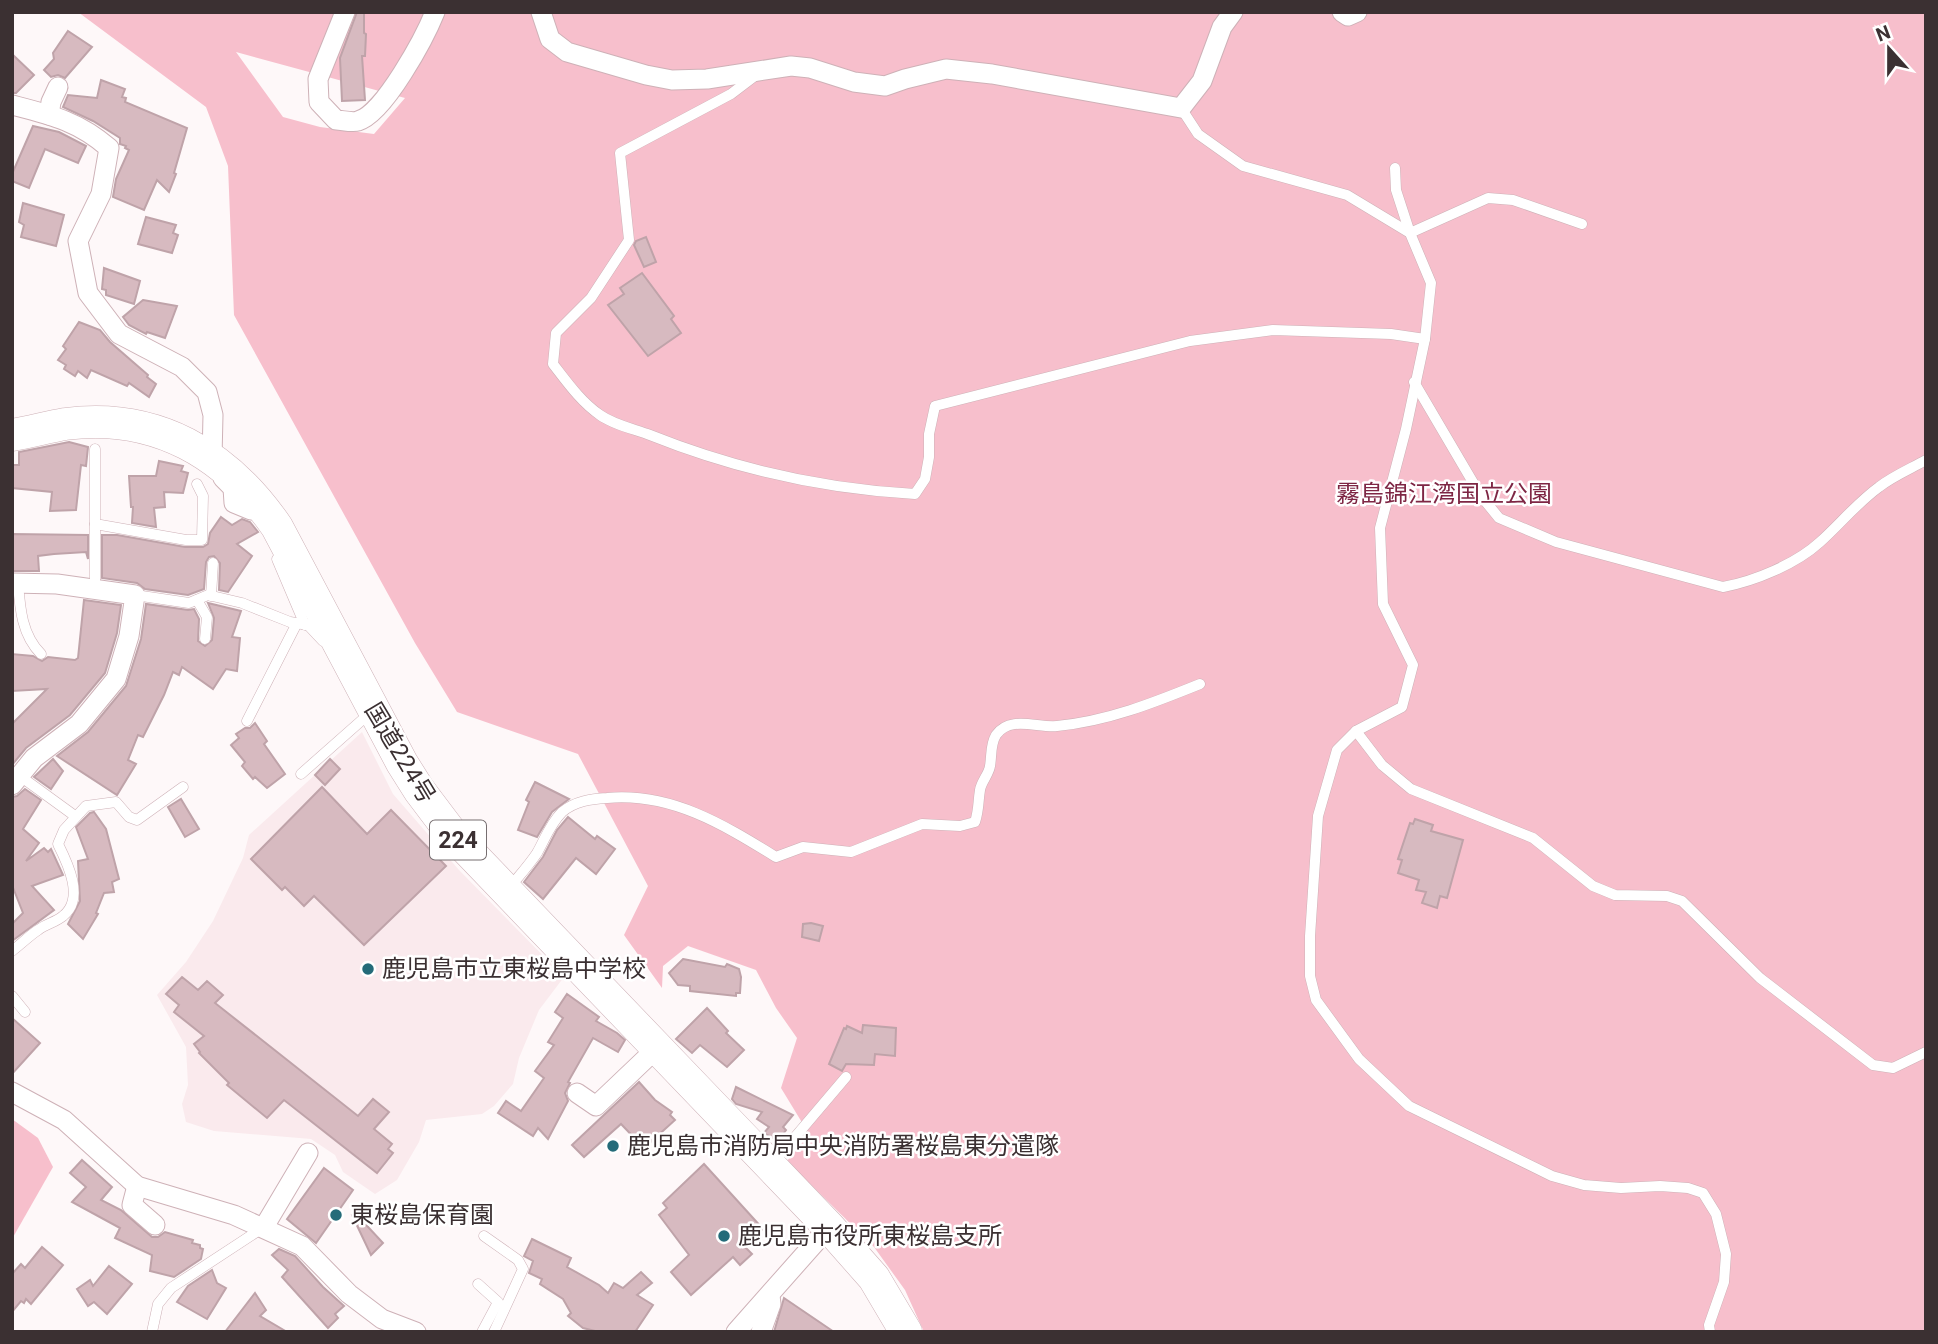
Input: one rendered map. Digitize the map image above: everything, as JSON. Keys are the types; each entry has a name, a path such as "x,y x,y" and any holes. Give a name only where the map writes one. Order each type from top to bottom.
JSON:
{"highway":[{"name":"国道224号","path":"12,435 66,424 103,423 138,427 169,436 201,463 242,482 257,526 348,660 418,790 453,835 829,1227 874,1278 906,1332"}],"street":[{"path":"345,12 318,79 319,102 336,120 358,121 378,107 408,65 435,12"},
{"path":"541,12 550,39 568,52 672,80 707,79 791,66 810,68 854,82 885,86 946,69 992,74 1181,108 1202,81 1222,27 1233,12"},
{"path":"1342,12 1348,16 1357,12"},
{"path":"49,115 58,87"},
{"path":"12,105 68,120 90,132 109,148 100,194 78,241 88,293 119,334 182,367 207,391 213,415 200,466 221,477 233,488 257,526"},
{"path":"14,583 57,584 135,595 129,636 116,679 79,724 34,758 16,780"},
{"path":"578,1093 596,1106 658,1047"},
{"path":"12,1092 64,1120 137,1186 234,1214 302,1246 349,1294 382,1319 416,1332"},
{"path":"264,1227 308,1153"},
{"path":"137,1186 132,1205 155,1224"},
{"path":"736,1332 829,1227"},
{"path":"761,1332 771,1304 770,1295"}],"lane":[{"path":"764,70 731,94 620,153 629,240 591,298 556,333 553,364 580,398 601,416 744,468 864,491 915,494 925,479 929,434 935,406 1191,341 1273,330 1391,334 1424,339"},
{"path":"1181,108 1198,134 1243,166 1347,195 1410,233"},
{"path":"1395,167 1396,190 1431,283 1424,339 1406,429 1380,528 1383,604 1413,665 1402,707 1356,731 1337,750 1318,816 1310,936 1310,976 1316,1000 1359,1059 1409,1106 1552,1175 1584,1185 1688,1188 1703,1193 1716,1214 1726,1254 1724,1282 1709,1325 1710,1332"},
{"path":"1410,233 1488,198 1513,200 1583,224"},
{"path":"1414,382 1481,496 1499,518 1556,542 1723,587 1746,583 1818,544 1881,485 1926,460"},
{"path":"94,449 95,589"},
{"path":"95,524 186,540 202,540 201,463"},
{"path":"257,526 301,624"},
{"path":"211,596 213,563"},
{"path":"14,583 31,643 41,654"},
{"path":"135,595 189,603 211,596 242,603 301,624 348,660"},
{"path":"197,600 207,617 205,639"},
{"path":"247,721 301,624"},
{"path":"508,890 536,854 550,827 563,811 582,800 638,798 688,808 726,826 776,857 803,847 851,852 922,824 960,826 975,822 980,809 980,790 990,769 991,749 995,737 1007,725 1018,723 1052,726 1104,719 1200,684"},
{"path":"300,774 373,710"},
{"path":"1356,731 1382,765 1411,789 1533,838 1593,886 1615,895 1667,896 1682,901 1760,978 1873,1065 1893,1068 1926,1052"},
{"path":"16,780 75,816"},
{"path":"12,951 38,929 64,916 73,904 69,871 58,844 75,816 86,806 116,802 129,817 137,820 183,787"},
{"path":"12,996 25,1012"},
{"path":"770,1166 846,1077"},
{"path":"152,1332 158,1304 171,1288 264,1227"},
{"path":"484,1236 519,1260 523,1269 494,1332"},
{"path":"478,1284 498,1301 482,1332"}],"shaded area":[{"name":"鹿児島市立東桜島中学校","path":"362,732 393,794 459,870 564,977 539,1010 519,1058 513,1084 494,1106 482,1114 426,1120 419,1142 397,1180 375,1194 343,1172 335,1155 311,1139 214,1131 186,1122 182,1104 188,1085 186,1047 157,995 186,962 213,921 243,858 249,835"}],"green space":[{"name":"霧島錦江湾国立公園","path":"78,12 1926,12 1926,1332 924,1332 905,1290 874,1247 787,1161 809,1134 781,1088 797,1038 776,1008 756,970 688,946 663,966 662,988 624,935 648,886 578,754 457,712 415,643 234,315 228,166 206,107","holes":["236,52 405,98 374,134 320,127 283,117"]},
{"path":"12,1119 38,1138 53,1167 12,1239"}],"building":[{"path":"357,12 364,12 366,34 365,56 362,56 365,100 342,101 340,58"},
{"path":"68,31 92,47 65,78 58,75 51,77 44,70 54,59 53,53"},
{"path":"12,54 34,75 16,93 12,93"},
{"path":"101,80 125,89 122,97 126,98 125,102 187,128 169,192 157,180 144,210 113,197 116,179 129,150 120,144 120,138 63,107 68,95 97,98"},
{"path":"33,126 59,132 86,146 78,163 45,149 29,188 12,181 12,174"},
{"path":"23,203 64,215 56,246 21,237 24,225 19,222"},
{"path":"146,217 176,225 173,233 178,235 172,253 138,244"},
{"path":"646,237 656,262 644,267 634,245 636,241"},
{"path":"104,268 140,281 134,304 106,295 106,290 102,289"},
{"path":"642,273 674,316 671,319 681,333 648,356 608,305 624,294 620,288"},
{"path":"143,300 177,306 165,338 147,332 146,334 129,325 123,317"},
{"path":"79,322 100,330 148,375 156,384 149,397 129,383 127,386 91,370 87,378 78,371 75,376 64,369 66,365 58,360 66,349 63,346"},
{"path":"69,442 88,447 86,466 81,465 76,510 50,511 52,492 12,488 12,465 19,465 19,452"},
{"path":"159,461 183,466 181,471 188,473 183,493 164,492 165,507 154,508 156,527 132,523 129,476 156,476"},
{"path":"221,517 232,525 242,519 250,522 258,532 237,544 252,556 228,592 219,590 220,563 214,556 209,557 206,562 204,589 188,595 145,589 137,583 102,578 102,535 117,535 185,547 203,547 208,544 210,533"},
{"path":"12,534 88,535 88,559 86,552 38,556 39,571 13,571"},
{"path":"84,600 121,605 117,633 105,673 70,715 26,748 12,765 12,724 47,689 12,691 12,654 33,656 42,661 48,657 78,658"},
{"path":"208,603 241,611 232,637 240,638 237,671 226,669 213,689 182,667 179,675 173,672 143,737 138,735 128,760 136,764 117,795 57,756 88,732 126,686 141,639 146,604 194,609 199,619 198,641 205,646 212,640 214,618"},
{"path":"255,723 267,741 264,744 285,774 267,788 255,777 253,779 242,766 245,762 231,745 239,738 236,734"},
{"path":"53,759 63,771 51,789 34,777"},
{"path":"330,759 340,769 325,785 315,775"},
{"path":"535,782 569,799 552,812 537,837 518,830 529,802 526,800"},
{"path":"322,787 367,834 391,810 446,866 364,945 314,896 304,906 285,887 282,890 251,859"},
{"path":"25,789 41,800 23,829 39,843 26,861 44,848 48,852 51,849 63,875 32,886 54,910 12,941 12,924 23,913 12,885 12,797"},
{"path":"181,799 199,829 185,837 168,807"},
{"path":"94,812 106,829 119,879 112,882 114,892 104,893 96,913 98,914 83,939 68,924 80,901 78,861 88,859 76,827"},
{"path":"568,817 595,839 597,836 615,849 596,874 576,858 543,899 524,882"},
{"path":"1415,819 1433,825 1431,831 1463,840 1447,898 1440,896 1437,908 1422,903 1426,892 1416,890 1419,880 1398,873 1402,860 1398,859 1410,823 1413,824"},
{"path":"803,924 823,926 819,941 802,937"},
{"path":"683,959 725,967 727,964 739,969 740,993 736,993 736,996 690,991 690,986 678,985 669,973"},
{"path":"182,977 198,990 207,981 223,995 215,1003 358,1116 373,1099 389,1112 374,1129 392,1144 388,1149 393,1153 377,1173 284,1100 267,1118 227,1085 229,1083 199,1053 194,1044 204,1036 174,1012 179,1005 166,994"},
{"path":"567,994 599,1017 596,1021 625,1040 618,1052 593,1038 568,1082 570,1083 565,1093 568,1101 548,1139 538,1128 533,1136 498,1113 506,1101 521,1111 544,1078 535,1071 554,1045 548,1042 563,1018 555,1012"},
{"path":"707,1008 728,1031 726,1033 744,1050 727,1067 700,1045 692,1053 676,1039"},
{"path":"12,1018 40,1043 12,1074"},
{"path":"863,1025 896,1028 895,1056 875,1054 874,1065 846,1064 842,1071 829,1064 844,1028 847,1026 862,1033"},
{"path":"639,1082 655,1100 672,1112 670,1115 675,1120 644,1148 621,1124 584,1157 572,1145"},
{"path":"736,1087 793,1115 783,1127 786,1130 778,1141 764,1133 769,1127 757,1119 762,1112 736,1104 732,1099"},
{"path":"82,1160 112,1187 101,1200 121,1210 152,1237 158,1237 165,1232 193,1240 192,1243 203,1249 201,1259 174,1277 150,1271 152,1255 115,1238 120,1228 72,1202 86,1187 70,1173"},
{"name":"鹿児島市役所東桜島支所","path":"704,1164 763,1229 744,1246 752,1254 740,1265 733,1257 691,1295 671,1272 689,1255 659,1215 667,1208 663,1203"},
{"path":"324,1168 353,1190 316,1243 287,1219"},
{"path":"355,1213 383,1243 371,1255 352,1215"},
{"path":"532,1239 571,1258 567,1267 608,1293 614,1283 623,1288 641,1272 652,1283 637,1295 653,1305 635,1332 599,1332 583,1328 568,1316 571,1313 563,1299 540,1284 542,1279 529,1273 533,1261 524,1256"},
{"path":"42,1247 63,1265 31,1304 26,1299 24,1303 21,1301 12,1312 12,1274 21,1264 25,1268"},
{"path":"279,1249 295,1256 344,1306 335,1314 338,1318 328,1328 282,1277 288,1270 272,1255"},
{"path":"109,1266 132,1284 107,1314 94,1302 88,1306 77,1289 90,1280 93,1286"},
{"path":"212,1270 217,1283 226,1288 207,1319 177,1302 188,1286"},
{"path":"255,1293 266,1310 260,1316 287,1332 225,1332"},
{"path":"784,1298 834,1332 774,1332"}],"place":[{"name":"鹿児島市立東桜島中学校","path":"368,969"},
{"name":"鹿児島市消防局中央消防署桜島東分遣隊","path":"613,1146"},
{"name":"東桜島保育園","path":"336,1215"},
{"name":"鹿児島市役所東桜島支所","path":"724,1236"}]}
